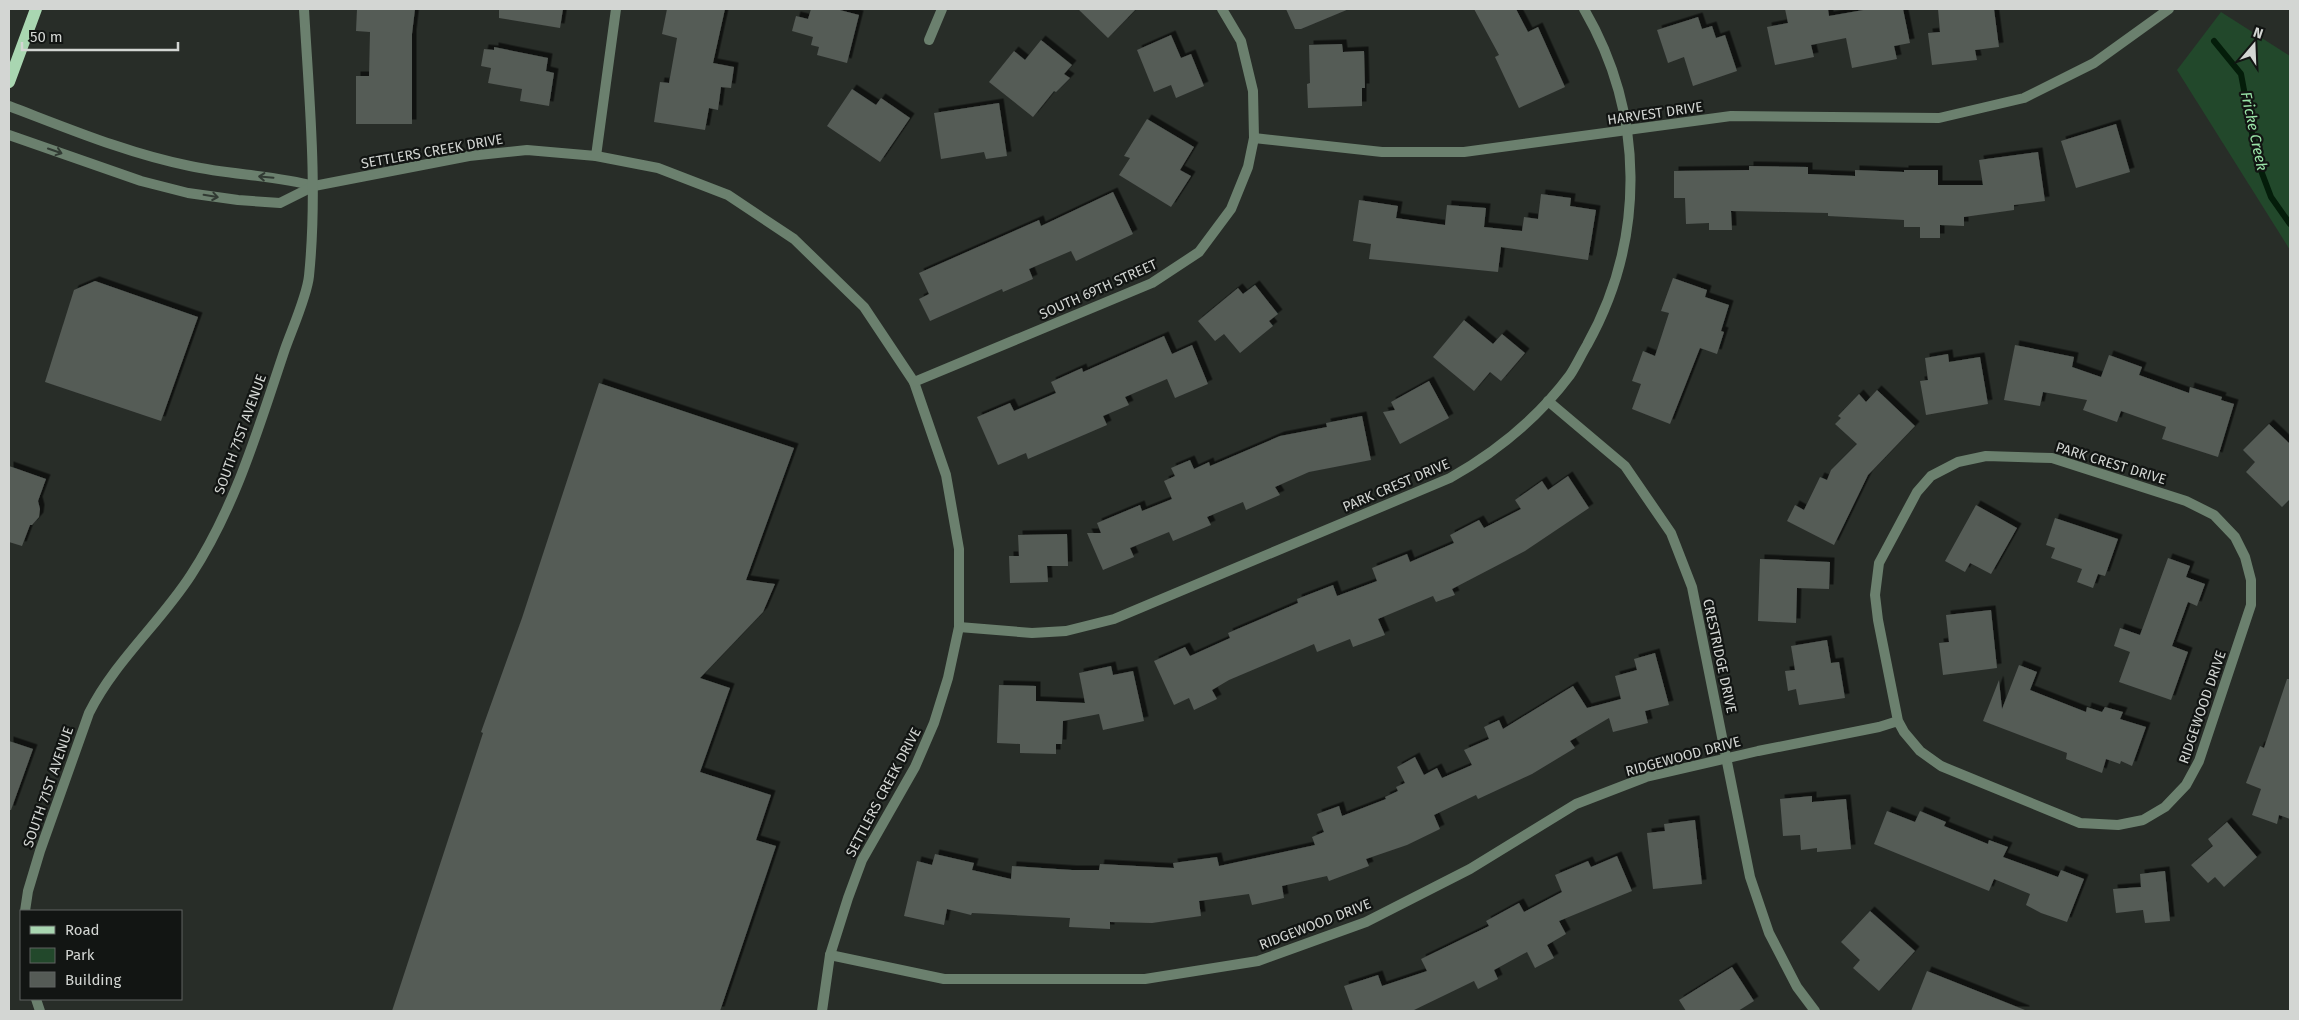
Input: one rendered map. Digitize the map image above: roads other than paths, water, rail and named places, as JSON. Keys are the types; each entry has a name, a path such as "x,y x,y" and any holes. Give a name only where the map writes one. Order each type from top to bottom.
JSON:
{"main road":[{"path":"9,82 36,9"}],"street":[{"name":"SOUTH 71ST AVENUE","path":"24,910 40,851 92,706 112,676 161,616 191,575 236,491 309,279 314,186 304,9"},
{"path":"596,156 616,9"},
{"path":"929,40 942,9"},
{"path":"1222,9 1241,41 1253,91 1254,138"},
{"name":"PARK CREST DRIVE","path":"959,627 1032,633 1057,632 1114,619 1450,478 1500,446 1548,401 1570,374 1600,322 1616,277 1628,229 1632,176 1628,130 1618,85 1584,9"},
{"name":"HARVEST DRIVE","path":"1254,138 1382,152 1464,152 1731,116 1939,118 2024,98 2094,63 2169,9"},
{"name":"SETTLERS CREEK DRIVE","path":"9,106 149,156 232,174 286,178 314,186"},
{"name":"SETTLERS CREEK DRIVE","path":"9,135 141,181 188,192 238,200 280,203 314,186 469,156 527,150 596,156 658,168 728,194 794,239 864,307 914,382 946,475 959,549 959,627 948,678 934,723 915,767 862,860 848,898 830,955 822,1011"},
{"name":"SOUTH 69TH STREET","path":"914,382 1152,283 1199,252 1231,209 1248,167 1254,138"},
{"name":"CRESTRIDGE DRIVE","path":"1548,401 1626,466 1670,533 1692,587 1750,878 1769,933 1797,987 1815,1011"},
{"name":"PARK CREST DRIVE","path":"1898,721 1875,595 1879,563 1917,492 1931,476 1958,462 1986,456 2052,458 2186,501 2214,514 2235,537"},
{"name":"RIDGEWOOD DRIVE","path":"830,955 944,979 1145,979 1258,961 1366,922 1470,869 1576,804 1646,777 1727,758 1879,727 1898,721 1904,732 1920,750 1941,766 2080,823 2118,825 2143,820 2165,807 2186,785 2199,761 2251,606 2251,580 2246,557 2235,537"}],"waterway":[{"name":"Fricke Creek","path":"2214,41 2241,74 2257,160 2271,197 2290,224"}]}
